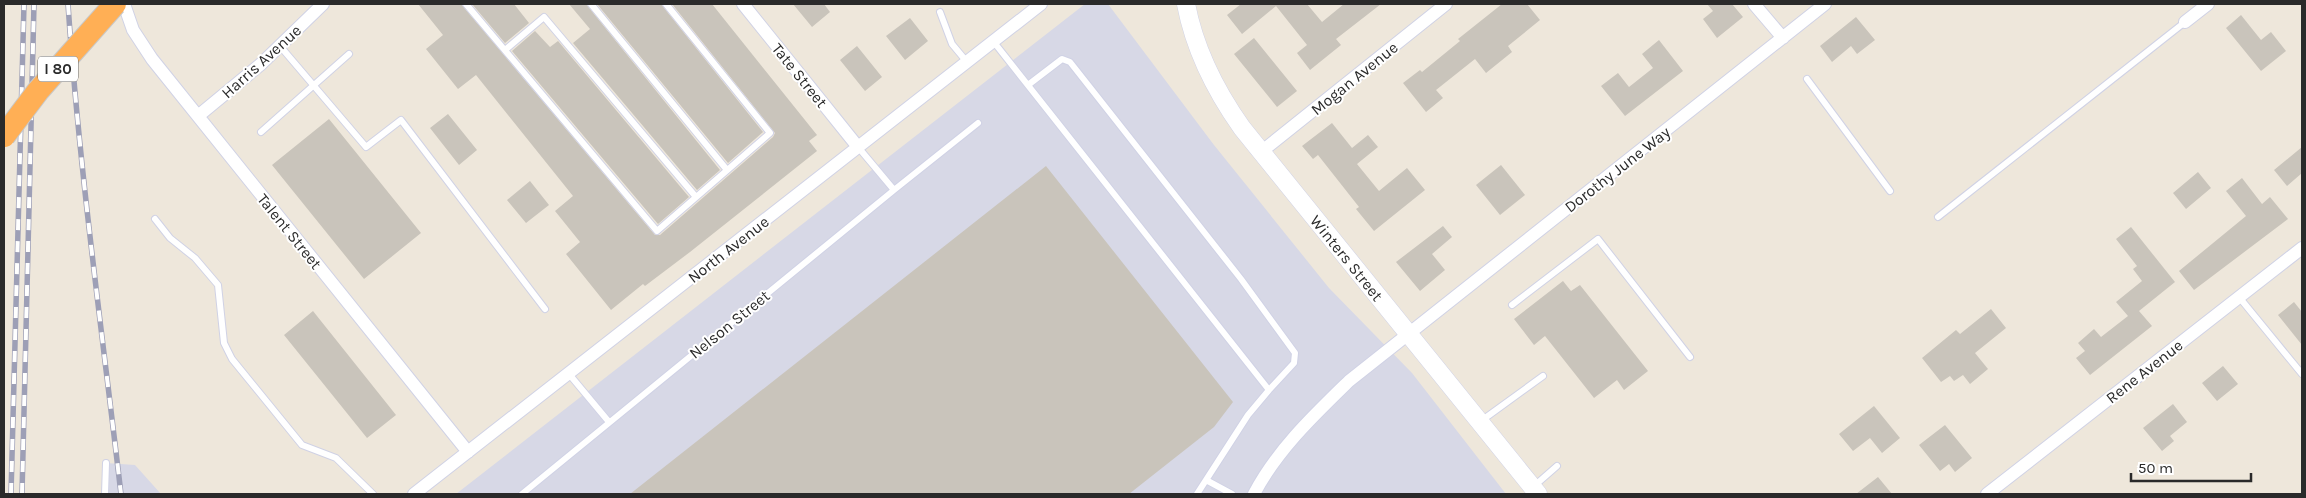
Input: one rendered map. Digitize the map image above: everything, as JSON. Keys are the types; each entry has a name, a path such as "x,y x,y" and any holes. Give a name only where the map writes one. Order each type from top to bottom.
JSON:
{"highway":[{"name":"I 80","path":"4,136 38,91 115,4"}],"main road":[{"name":"Winters Street","path":"1186,4 1198,50 1211,81 1223,102 1261,152 1535,491"}],"street":[{"name":"Talent Street","path":"124,4 141,43 468,452"},
{"name":"Harris Avenue","path":"198,116 280,46 323,4"},
{"name":"Tate Street","path":"743,4 858,147"},
{"name":"Mogan Avenue","path":"1261,152 1446,4"},
{"path":"1754,4 1782,38"},
{"name":"Dorothy June Way","path":"1254,494 1301,428 1349,381 1825,4"},
{"path":"2185,22 2208,4"},
{"name":"North Avenue","path":"414,494 967,62 1034,6"},
{"name":"Rene Avenue","path":"1987,494 2302,248"}],"lane":[{"path":"466,4 657,231 770,133 666,4"},
{"path":"591,4 727,170"},
{"path":"940,12 952,44 967,62"},
{"path":"505,50 544,17 696,197"},
{"path":"1938,217 2185,22"},
{"path":"993,41 1269,390"},
{"path":"280,46 366,147 401,120 545,309"},
{"path":"261,132 349,54"},
{"path":"1028,85 1062,59 1070,62 1241,279 1295,352 1294,363 1248,415 1197,494"},
{"path":"1807,79 1890,191"},
{"name":"Nelson Street","path":"522,494 978,123"},
{"path":"858,147 894,190"},
{"path":"155,220 170,238 195,258 218,285 224,343 232,359 302,445 336,458 373,494"},
{"path":"1512,305 1598,239 1690,356"},
{"path":"2239,297 2302,374"},
{"path":"569,374 609,422"},
{"path":"1480,422 1543,376"},
{"path":"105,494 106,463"},
{"path":"1535,491 1557,466"},
{"path":"1206,480 1232,494"}],"shaded area":[{"path":"1085,4 1108,4 1214,145 1329,288 1412,373 1506,494 456,494"},
{"path":"106,463 135,465 161,494 104,494"}],"building":[{"path":"418,4 461,4 655,235 660,235 773,137 775,133 672,4 712,4 817,135 809,141 817,151 690,252 645,286 643,284 611,310 566,254 580,242 555,211 573,196 476,75 458,89 426,49 443,35"},
{"path":"472,4 514,4 529,23 505,43"},
{"path":"569,4 586,4 720,170 697,190 573,43 590,29"},
{"path":"597,4 661,4 763,132 728,163"},
{"path":"793,4 824,4 830,12 812,27"},
{"path":"1241,4 1307,4 1322,22 1344,4 1381,4 1336,39 1341,45 1310,70 1297,53 1307,45 1276,6 1242,34 1227,15"},
{"path":"1502,4 1527,4 1540,20 1508,46 1512,52 1486,73 1475,59 1436,90 1443,98 1426,112 1403,83 1420,70 1422,72 1460,41 1458,39"},
{"path":"1707,4 1732,4 1743,17 1717,38 1703,19 1713,11"},
{"path":"2241,15 2261,40 2271,32 2286,51 2261,71 2226,28"},
{"path":"1856,17 1875,40 1857,54 1851,46 1832,62 1820,46"},
{"path":"910,18 928,41 905,60 886,36"},
{"path":"535,31 550,47 558,41 689,197 658,224 512,51"},
{"path":"1254,38 1297,91 1277,107 1234,54"},
{"path":"1659,40 1683,71 1625,116 1601,86 1618,73 1629,87 1653,68 1642,54"},
{"path":"857,46 882,77 865,91 840,60"},
{"path":"448,114 477,150 459,165 430,128"},
{"path":"329,119 421,233 364,279 272,165"},
{"path":"1332,123 1352,148 1368,135 1378,147 1357,164 1379,191 1407,168 1425,190 1374,231 1356,209 1359,207 1318,155 1313,159 1302,146"},
{"path":"2302,147 2302,173 2287,186 2274,170"},
{"path":"1501,165 1525,195 1500,215 1476,185"},
{"path":"1046,166 1233,402 1214,427 1129,494 630,494"},
{"path":"2198,172 2211,188 2186,209 2173,193"},
{"path":"2242,178 2262,204 2270,197 2288,219 2194,290 2179,271 2246,216 2226,191"},
{"path":"530,181 549,205 526,223 507,200"},
{"path":"1443,226 1452,237 1432,254 1445,270 1420,291 1396,262"},
{"path":"2131,227 2175,282 2139,311 2152,326 2090,375 2076,358 2085,351 2078,343 2094,329 2101,337 2128,316 2116,302 2142,281 2133,269 2137,266 2116,239"},
{"path":"1563,281 1571,291 1580,285 1648,371 1624,390 1617,380 1594,398 1545,336 1534,345 1514,319"},
{"path":"2294,302 2302,312 2302,345 2278,315"},
{"path":"1991,309 2006,328 1975,353 1988,369 1970,384 1963,375 1954,381 1950,376 1941,382 1922,358 1956,330 1960,334"},
{"path":"313,311 396,415 367,438 284,335"},
{"path":"2223,366 2238,384 2217,401 2202,383"},
{"path":"2173,404 2187,422 2170,436 2174,441 2162,451 2143,428"},
{"path":"1874,406 1900,438 1882,453 1870,438 1853,451 1839,434"},
{"path":"1945,425 1972,458 1955,472 1949,464 1940,471 1919,445"},
{"path":"1878,477 1892,494 1856,494"}],"railway":[{"path":"11,494 24,4"},
{"path":"22,494 34,4"},
{"path":"68,4 78,127 121,494"}]}
